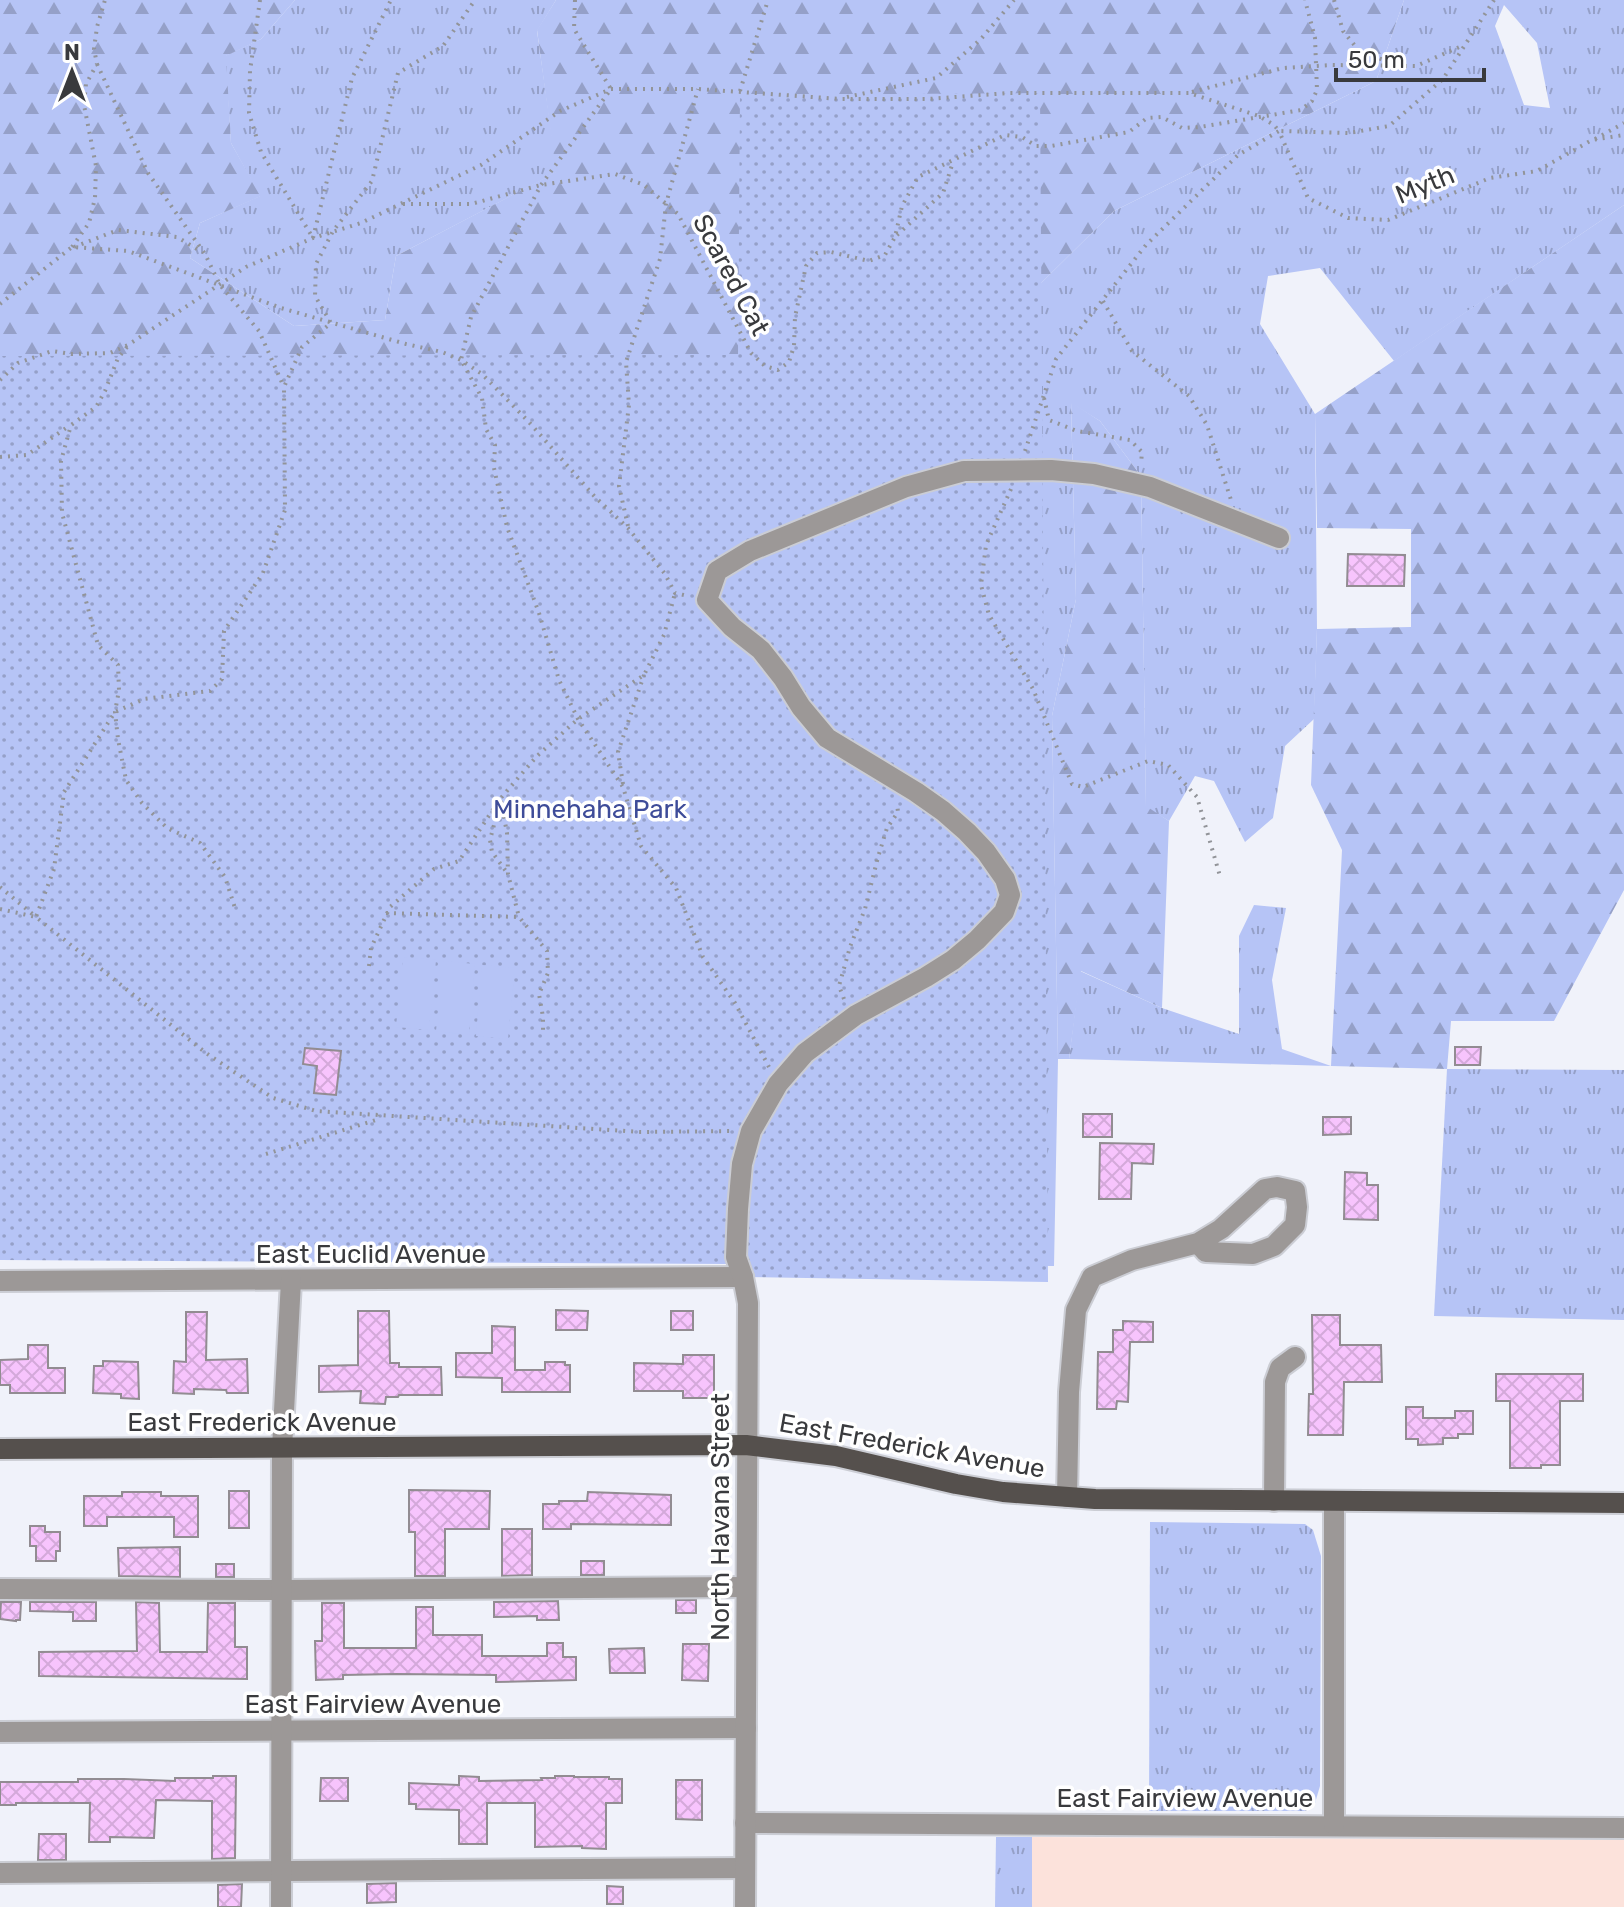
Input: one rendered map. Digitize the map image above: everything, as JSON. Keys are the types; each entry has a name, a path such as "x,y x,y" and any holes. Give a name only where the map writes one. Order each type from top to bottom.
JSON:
{"main road":[{"name":"East Frederick Avenue","path":"0,1449 746,1445 836,1456 956,1484 1067,1497 1624,1503"}],"street":[{"path":"891,778 827,738 761,650 732,627 707,600 717,571 750,551 906,487 964,471 1051,470 1094,474 1150,487 1279,538"},
{"name":"North Havana Street","path":"745,1907 748,1303 736,1257 742,1164 751,1131 778,1084 805,1053 856,1015 953,960 992,926 1004,912 1010,895 1005,879 967,832 916,792 891,778"},
{"path":"1067,1497 1069,1392 1076,1310 1092,1277 1132,1260 1198,1243 1221,1229 1265,1189 1277,1187 1295,1191 1295,1225 1274,1246 1253,1254 1206,1252 1198,1243"},
{"name":"East Euclid Avenue","path":"0,1281 743,1277"},
{"path":"281,1907 282,1448 291,1281"},
{"path":"1274,1501 1275,1382 1280,1368 1295,1357"},
{"path":"1334,1501 1334,1825"},
{"path":"0,1589 746,1587"},
{"name":"East Fairview Avenue","path":"0,1732 746,1728"},
{"name":"East Fairview Avenue","path":"745,1823 1624,1828"},
{"path":"0,1873 745,1868"}],"path":[{"path":"36,917 54,869 64,792 115,712 144,699 210,691 222,679 224,631 263,573 285,510 284,387 259,331 220,285 205,254 148,173 97,64 94,49 105,0"},
{"path":"260,0 250,71 249,113 261,152 313,238"},
{"path":"313,238 352,78 391,0"},
{"path":"331,323 315,296 316,264 333,231 372,181 398,73 443,46 475,0"},
{"path":"575,0 574,29 611,89"},
{"path":"740,91 768,0"},
{"path":"841,99 936,78 981,39 1014,0"},
{"path":"895,237 902,206 918,177 1005,135 1022,137 1036,146 1051,146 1129,132 1147,118 1162,117 1182,128 1301,110 1312,101 1317,90 1315,38 1305,0"},
{"path":"1334,0 1343,31 1360,52 1400,65"},
{"path":"1220,876 1197,797 1168,765 1148,761 1083,787 1072,784 1033,689 989,615 981,585 986,545 1019,471 1056,359 1146,245 1238,155 1279,131 1349,133 1389,126 1443,79 1494,0"},
{"path":"0,380 18,363 52,351 110,353 128,345 246,267 313,238 361,223 481,165 560,111 611,89 698,89 841,99 928,99 1009,93 1189,93 1283,68 1416,66 1466,44"},
{"path":"0,304 72,247 89,223 95,198 96,166 84,105 86,84 97,64"},
{"path":"611,89 541,185 471,317 461,360 482,398 486,429 495,445 494,468 507,527 539,613 559,680 578,719 623,787"},
{"path":"628,528 619,486 629,405 626,362 660,259 666,204 698,89"},
{"path":"1189,93 1259,116 1279,131"},
{"path":"1592,140 1624,123"},
{"name":"Myth","path":"1279,131 1308,198 1348,218 1388,220 1490,178 1537,171 1592,140 1624,135"},
{"path":"895,237 943,193 953,161"},
{"name":"Scared Cat","path":"400,204 471,204 541,185 615,174 644,185 678,214 751,353 765,366 778,370 789,362 806,266 817,253 831,252 869,261 885,255 895,237"},
{"path":"72,247 118,230 177,237 205,254"},
{"path":"72,247 128,251 281,308 442,352 461,360 482,374 595,497 628,528 665,574 675,593 664,635 644,675 618,752 623,787 641,846 676,888 703,957 735,1003 778,1084"},
{"path":"1103,300 1132,351 1189,396 1207,425 1238,521"},
{"path":"284,387 302,347 331,323"},
{"path":"0,457 27,455 96,407 118,358 128,345"},
{"path":"1044,396 1049,420 1077,431 1130,440 1142,452 1141,466 1131,482"},
{"path":"71,425 61,461 62,513 98,645 118,665 119,690 115,712 126,780 142,803 167,828 200,843 225,877 235,908"},
{"path":"675,593 707,600"},
{"path":"369,966 371,948 390,907 434,869 459,861 500,799 537,756 578,719 644,675"},
{"path":"856,1015 839,986 865,909 887,828 898,812 891,778"},
{"path":"500,799 507,833 508,874 519,917 547,951 548,973 539,994 543,1032"},
{"path":"500,799 490,840 492,852 508,874"},
{"path":"0,887 206,1053 273,1098 316,1111 641,1132 751,1131"},
{"path":"0,909 36,917"},
{"path":"386,913 519,917"},
{"path":"266,1154 376,1120 380,1114"}],"shaded area":[{"path":"1032,1837 1624,1840 1624,1907 1032,1907"}],"green space":[{"path":"0,0 295,0 261,39 226,56 231,143 261,196 200,223 190,258 294,326 385,320 396,256 556,172 537,30 556,0 1404,0 1376,81 1114,211 1027,297 0,896"},
{"path":"295,0 556,0 537,31 557,172 396,256 385,320 294,326 190,258 200,223 260,196 231,143 225,56 261,39"},
{"path":"1404,0 1624,0 1624,205 1394,361 1320,268 1268,276 1260,324 1315,414 1317,629 1314,719 1285,746 1273,818 1245,842 1214,781 1195,776 1169,821 1146,807 1141,476 1100,421 1071,403 1076,599 1052,716 1058,1059 1054,1266 749,1263 1027,297 1114,211 1376,81","holes":["1504,5 1537,43 1550,108 1524,105 1495,26"]},
{"name":"Minnehaha Park","path":"1040,93 1048,1282 743,1277 727,1264 0,1260 0,356 738,355 740,95"},
{"path":"1624,205 1624,890 1554,1021 1451,1021 1447,1069 1331,1066 1342,850 1311,785 1317,629 1411,627 1411,529 1317,528 1315,414"},
{"path":"1071,402 1100,421 1141,476 1146,806 1169,821 1162,1008 1081,971 1069,1059 1058,1059 1052,716 1076,599"},
{"path":"1254,905 1286,908 1272,980 1282,1049 1331,1066 1069,1059 1080,971 1162,1008 1239,1034 1239,936"},
{"path":"403,957 436,960 429,1030 396,1027"},
{"path":"443,961 475,964 469,1035 436,1031"},
{"path":"482,965 515,968 508,1039 476,1036"},
{"path":"1447,1069 1624,1070 1624,1320 1434,1316"},
{"path":"1150,1522 1305,1524 1313,1530 1321,1556 1320,1786 1315,1803 1306,1811 1149,1811"},
{"path":"996,1837 1032,1837 1032,1907 995,1907"}],"building":[{"path":"1348,554 1405,555 1404,586 1347,586"},
{"path":"1455,1047 1481,1047 1480,1065 1455,1065"},
{"path":"305,1048 341,1051 336,1095 314,1093 317,1066 303,1064"},
{"path":"1083,1114 1112,1114 1112,1137 1083,1137"},
{"path":"1323,1117 1351,1117 1351,1134 1323,1135"},
{"path":"1100,1143 1154,1144 1153,1164 1132,1163 1131,1199 1099,1199"},
{"path":"1345,1172 1367,1173 1367,1185 1378,1185 1378,1220 1344,1219"},
{"path":"556,1310 588,1311 587,1330 556,1330"},
{"path":"358,1311 389,1311 390,1363 399,1363 399,1367 441,1367 442,1395 386,1397 385,1404 360,1403 361,1391 319,1392 319,1366 358,1365"},
{"path":"671,1311 693,1311 693,1330 671,1330"},
{"path":"186,1312 207,1312 206,1360 247,1359 248,1393 194,1389 194,1394 173,1393 174,1361 186,1362"},
{"path":"1312,1315 1340,1315 1340,1345 1381,1345 1382,1382 1344,1382 1343,1435 1308,1435 1309,1394 1313,1394"},
{"path":"1123,1321 1153,1322 1153,1342 1130,1342 1128,1402 1117,1401 1116,1409 1097,1409 1098,1352 1113,1352 1113,1330 1123,1330"},
{"path":"492,1326 515,1327 515,1370 545,1370 545,1362 570,1365 570,1392 502,1392 502,1378 456,1377 456,1353 492,1353"},
{"path":"28,1345 48,1345 48,1368 65,1368 65,1393 10,1393 10,1385 0,1385 0,1360 28,1359"},
{"path":"683,1355 714,1355 714,1398 683,1398 683,1391 634,1391 634,1363 683,1364"},
{"path":"103,1361 138,1362 139,1399 121,1398 121,1394 93,1393 94,1366 103,1366"},
{"path":"1496,1374 1583,1374 1583,1401 1560,1401 1560,1465 1510,1468 1510,1401 1496,1401"},
{"path":"1406,1407 1423,1407 1423,1418 1455,1418 1455,1411 1473,1411 1473,1434 1443,1438 1443,1444 1418,1445 1418,1439 1406,1439"},
{"path":"409,1490 490,1491 489,1529 445,1529 445,1576 415,1576 415,1532 409,1532"},
{"path":"229,1491 249,1491 249,1528 229,1528"},
{"path":"122,1492 198,1496 198,1537 174,1537 174,1517 107,1517 107,1526 84,1526 84,1496 122,1496"},
{"path":"588,1492 671,1495 671,1525 571,1524 571,1529 543,1529 543,1504 587,1501"},
{"path":"30,1526 45,1526 45,1532 60,1532 60,1551 56,1551 56,1561 36,1561 36,1546 30,1546"},
{"path":"502,1529 532,1529 532,1575 502,1576"},
{"path":"180,1547 180,1577 119,1576 118,1548"},
{"path":"581,1561 604,1561 604,1575 581,1575"},
{"path":"216,1564 234,1564 234,1577 216,1577"},
{"path":"676,1600 696,1600 696,1613 676,1613"},
{"path":"558,1601 559,1620 537,1620 537,1616 494,1617 494,1602"},
{"path":"1,1602 21,1602 20,1620 0,1619"},
{"path":"30,1602 96,1602 96,1621 73,1621 73,1612 30,1611"},
{"path":"136,1602 159,1603 160,1652 207,1652 208,1603 235,1603 235,1647 247,1647 247,1679 39,1676 39,1652 137,1651"},
{"path":"322,1603 344,1603 344,1648 416,1648 416,1607 433,1607 433,1635 482,1635 482,1656 547,1656 547,1643 563,1643 563,1657 576,1657 576,1680 496,1682 496,1675 397,1674 343,1675 343,1679 316,1680 315,1641 322,1641"},
{"path":"683,1644 709,1644 708,1681 682,1680"},
{"path":"644,1648 645,1673 610,1673 609,1649"},
{"path":"236,1776 235,1858 212,1859 212,1801 156,1800 154,1838 110,1837 110,1842 89,1842 90,1803 0,1805 0,1782 78,1782 78,1779 175,1781 175,1778"},
{"path":"459,1776 479,1777 479,1781 542,1780 555,1776 622,1779 622,1803 606,1803 606,1849 535,1847 535,1803 487,1803 487,1844 459,1844 459,1810 416,1809 416,1804 409,1804 409,1783 459,1785"},
{"path":"321,1778 348,1778 348,1801 320,1801"},
{"path":"676,1780 702,1780 702,1820 676,1819"},
{"path":"39,1834 66,1834 66,1860 38,1860"},
{"path":"396,1883 396,1902 367,1903 367,1884"},
{"path":"242,1884 241,1907 218,1907 218,1885"},
{"path":"607,1886 623,1887 623,1904 607,1904"}]}
